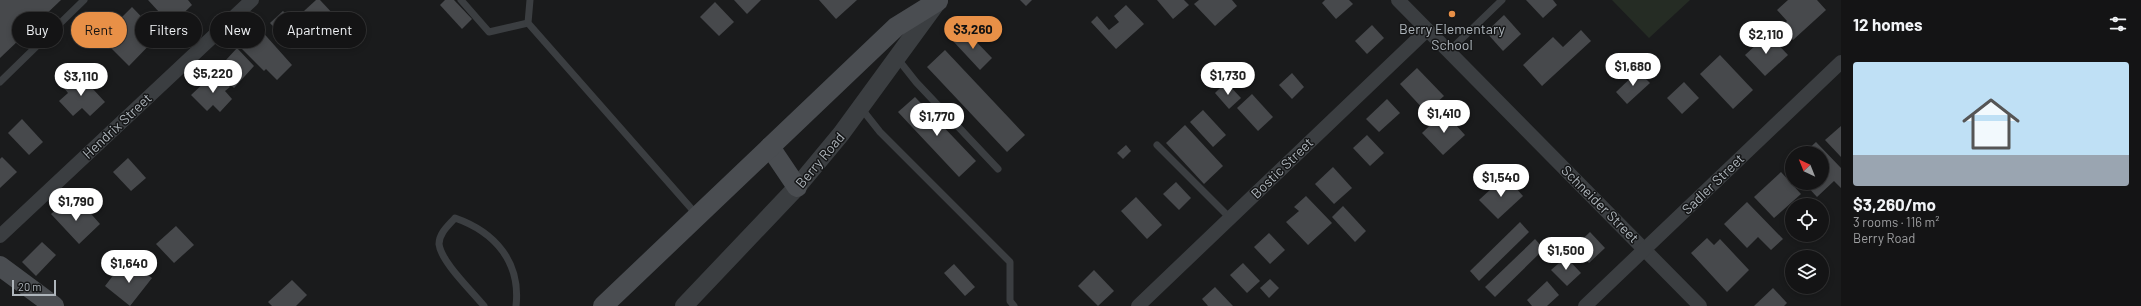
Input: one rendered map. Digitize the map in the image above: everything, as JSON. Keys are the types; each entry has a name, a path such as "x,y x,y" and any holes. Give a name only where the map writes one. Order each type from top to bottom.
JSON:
{"main road":[{"path":"603,306 896,27 938,0"},
{"path":"770,147 797,187"},
{"path":"0,266 54,306"}],"street":[{"name":"Hendrix Street","path":"0,236 252,0"},
{"name":"Berry Road","path":"684,306 797,187 842,134 938,0"},
{"name":"Schneider Street","path":"1405,2 1427,30 1448,52 1700,306"},
{"name":"Bostic Street","path":"1138,306 1427,30"},
{"name":"Sadler Street","path":"1585,306 1841,62"}],"lane":[{"path":"0,82 84,0"},
{"path":"461,0 489,32 528,23"},
{"path":"530,0 528,23 697,215"},
{"path":"1448,52 1502,0"},
{"path":"897,58 916,82 998,169"},
{"path":"861,108 880,132 1010,262 1010,301 1014,306"},
{"path":"1157,145 1230,218"},
{"path":"484,306 445,259 439,243 444,229 455,218 473,224 488,234 513,265 518,289 516,306"}],"shaded area":[{"path":"1612,0 1690,0 1649,38"}],"building":[{"path":"0,0 61,0 48,12 12,12 12,47 0,58"},
{"path":"148,0 188,0 192,5 185,12 159,12"},
{"path":"316,0 320,0 331,12 305,12 304,11"},
{"path":"445,0 454,0 472,19 462,29 440,5"},
{"path":"734,0 761,0 747,14"},
{"path":"819,0 857,0 836,19"},
{"path":"1020,0 1032,0 1026,6"},
{"path":"1157,0 1184,0 1189,5 1173,19"},
{"path":"1199,0 1232,0 1237,6 1215,26 1194,4"},
{"path":"1325,0 1349,0 1353,4 1336,19 1322,3"},
{"path":"1526,0 1553,0 1557,5 1543,18"},
{"path":"1788,0 1817,0 1826,10 1793,40 1781,27 1787,21 1777,10"},
{"path":"715,2 734,22 719,36 700,17"},
{"path":"1126,5 1144,24 1116,49 1091,22 1097,16 1109,30 1119,22 1114,16"},
{"path":"132,7 137,12 135,12 135,48 146,48 129,66 111,48 127,48 127,12"},
{"path":"1504,15 1521,34 1503,51 1486,32"},
{"path":"1372,25 1384,38 1367,54 1355,41"},
{"path":"965,30 992,58 980,70 953,41"},
{"path":"1581,30 1591,41 1542,86 1523,65 1553,37 1563,47"},
{"path":"1768,34 1788,55 1765,76 1745,55"},
{"path":"265,35 273,44 273,48 277,48 292,65 277,80 266,69 264,71 241,48 265,48"},
{"path":"237,48 254,66 234,88 219,72 228,63 226,60"},
{"path":"945,50 1025,135 1007,152 927,67"},
{"path":"1720,55 1753,90 1733,109 1700,74"},
{"path":"1417,68 1444,96 1426,112 1400,84"},
{"path":"1638,71 1650,83 1627,104 1616,92"},
{"path":"1292,73 1304,87 1292,99 1279,85"},
{"path":"79,74 105,102 90,116 82,108 73,116 59,101 68,93 64,88"},
{"path":"218,75 230,87 225,91 232,99 220,112 213,105 207,111 191,95 206,81 208,84"},
{"path":"1226,82 1241,98 1229,109 1215,93"},
{"path":"1684,82 1699,98 1682,114 1667,98"},
{"path":"1252,94 1273,117 1258,131 1237,108"},
{"path":"915,97 976,161 959,177 898,112"},
{"path":"1387,99 1400,113 1379,132 1366,119"},
{"path":"1203,110 1226,135 1213,147 1190,122"},
{"path":"1444,112 1465,135 1443,155 1422,133"},
{"path":"22,119 43,142 29,155 8,133"},
{"path":"1185,125 1223,166 1204,184 1166,143"},
{"path":"1841,126 1841,157 1825,140"},
{"path":"1367,135 1384,153 1370,166 1353,148"},
{"path":"1816,142 1820,146 1812,146"},
{"path":"1126,145 1131,151 1123,159 1117,153"},
{"path":"1829,156 1841,168 1841,188 1834,181 1829,186"},
{"path":"2,157 17,172 0,188 0,159"},
{"path":"128,158 146,178 131,191 113,172"},
{"path":"1333,167 1352,188 1334,204 1315,184"},
{"path":"1781,172 1785,176 1785,190 1797,190 1801,194 1796,198 1785,198 1785,208 1774,218 1754,197"},
{"path":"1505,176 1523,196 1498,219 1479,200"},
{"path":"1176,182 1191,198 1179,210 1163,194"},
{"path":"1810,190 1824,190 1817,197"},
{"path":"1306,196 1332,223 1308,245 1286,222 1299,211 1294,207"},
{"path":"1136,197 1162,225 1147,239 1121,211"},
{"path":"1747,202 1783,239 1771,250 1758,237 1747,248 1724,224"},
{"path":"63,203 75,216 85,207 100,224 79,244 51,214"},
{"path":"1343,206 1366,231 1355,242 1332,217"},
{"path":"1520,222 1529,232 1479,281 1470,271"},
{"path":"176,226 194,245 174,263 156,244"},
{"path":"1590,232 1605,248 1589,263 1574,247"},
{"path":"1269,233 1285,250 1270,264 1254,247"},
{"path":"1707,238 1714,245 1720,239 1749,270 1727,292 1691,253"},
{"path":"1535,239 1544,249 1495,297 1485,287"},
{"path":"42,242 56,255 36,276 22,262"},
{"path":"1566,257 1581,273 1567,286 1551,270"},
{"path":"1243,263 1260,281 1247,293 1230,275"},
{"path":"954,264 975,287 965,296 944,273"},
{"path":"135,265 152,278 130,306 105,286 118,269 127,276"},
{"path":"1094,270 1114,291 1098,306 1078,286"},
{"path":"1270,279 1279,288 1269,298 1260,288"},
{"path":"292,280 307,295 296,306 272,306 268,302"},
{"path":"1547,281 1559,295 1547,306 1532,306 1527,300"},
{"path":"1215,287 1233,306 1208,306 1202,299"},
{"path":"1773,288 1787,303 1784,306 1754,306"}],"place":[{"name":"Berry Elementary School","path":"1452,14"}]}
